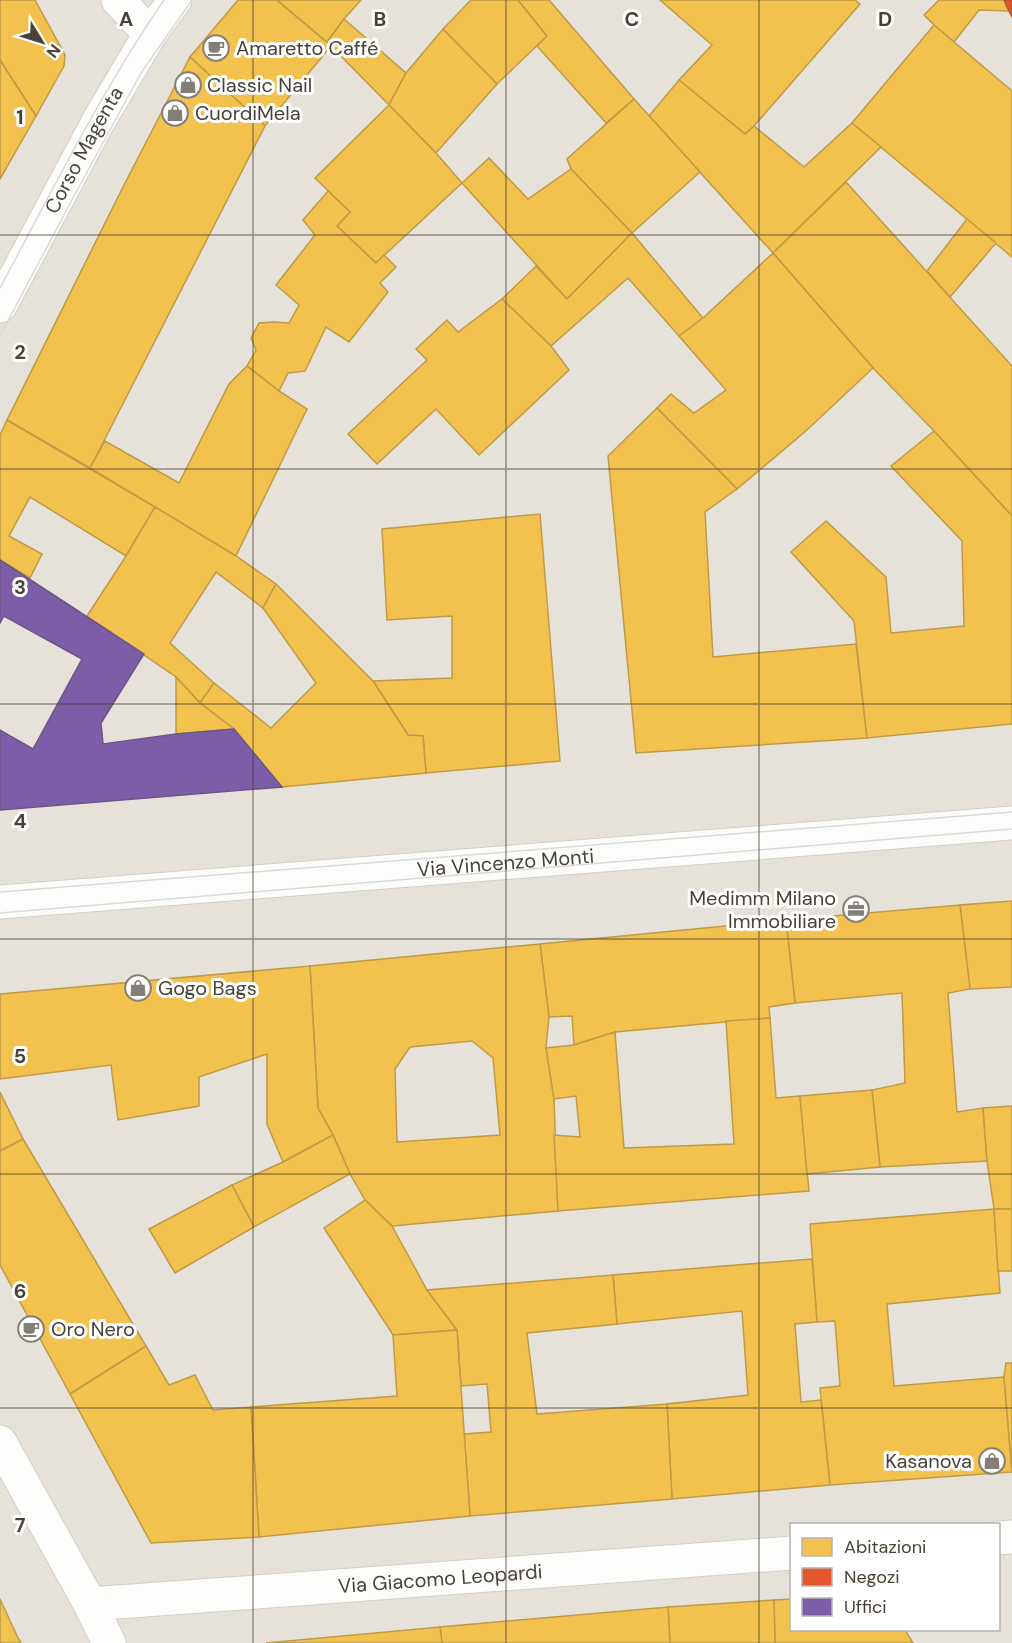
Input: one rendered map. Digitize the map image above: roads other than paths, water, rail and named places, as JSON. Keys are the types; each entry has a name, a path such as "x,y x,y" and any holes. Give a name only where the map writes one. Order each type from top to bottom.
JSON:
{"street":[{"path":"118,0 150,34"},
{"name":"Corso Magenta","path":"0,306 98,122 150,34 175,0"},
{"name":"Via Vincenzo Monti","path":"0,902 1012,823"},
{"path":"0,1442 90,1604 109,1643"},
{"name":"Via Giacomo Leopardi","path":"90,1604 790,1553"}],"tram line":[{"path":"0,288 99,105 164,0"},
{"path":"0,336 141,73 192,0"},
{"path":"0,892 1012,812"},
{"path":"0,913 1012,829"}],"place":[{"name":"Amaretto Caffé","path":"216,48"},
{"name":"Classic Nail","path":"188,85"},
{"name":"CuordiMela","path":"175,113"},
{"name":"Medimm Milano Immobiliare","path":"856,909"},
{"name":"Gogo Bags","path":"138,988"},
{"name":"Oro Nero","path":"31,1329"},
{"name":"Kasanova","path":"992,1461"}]}
